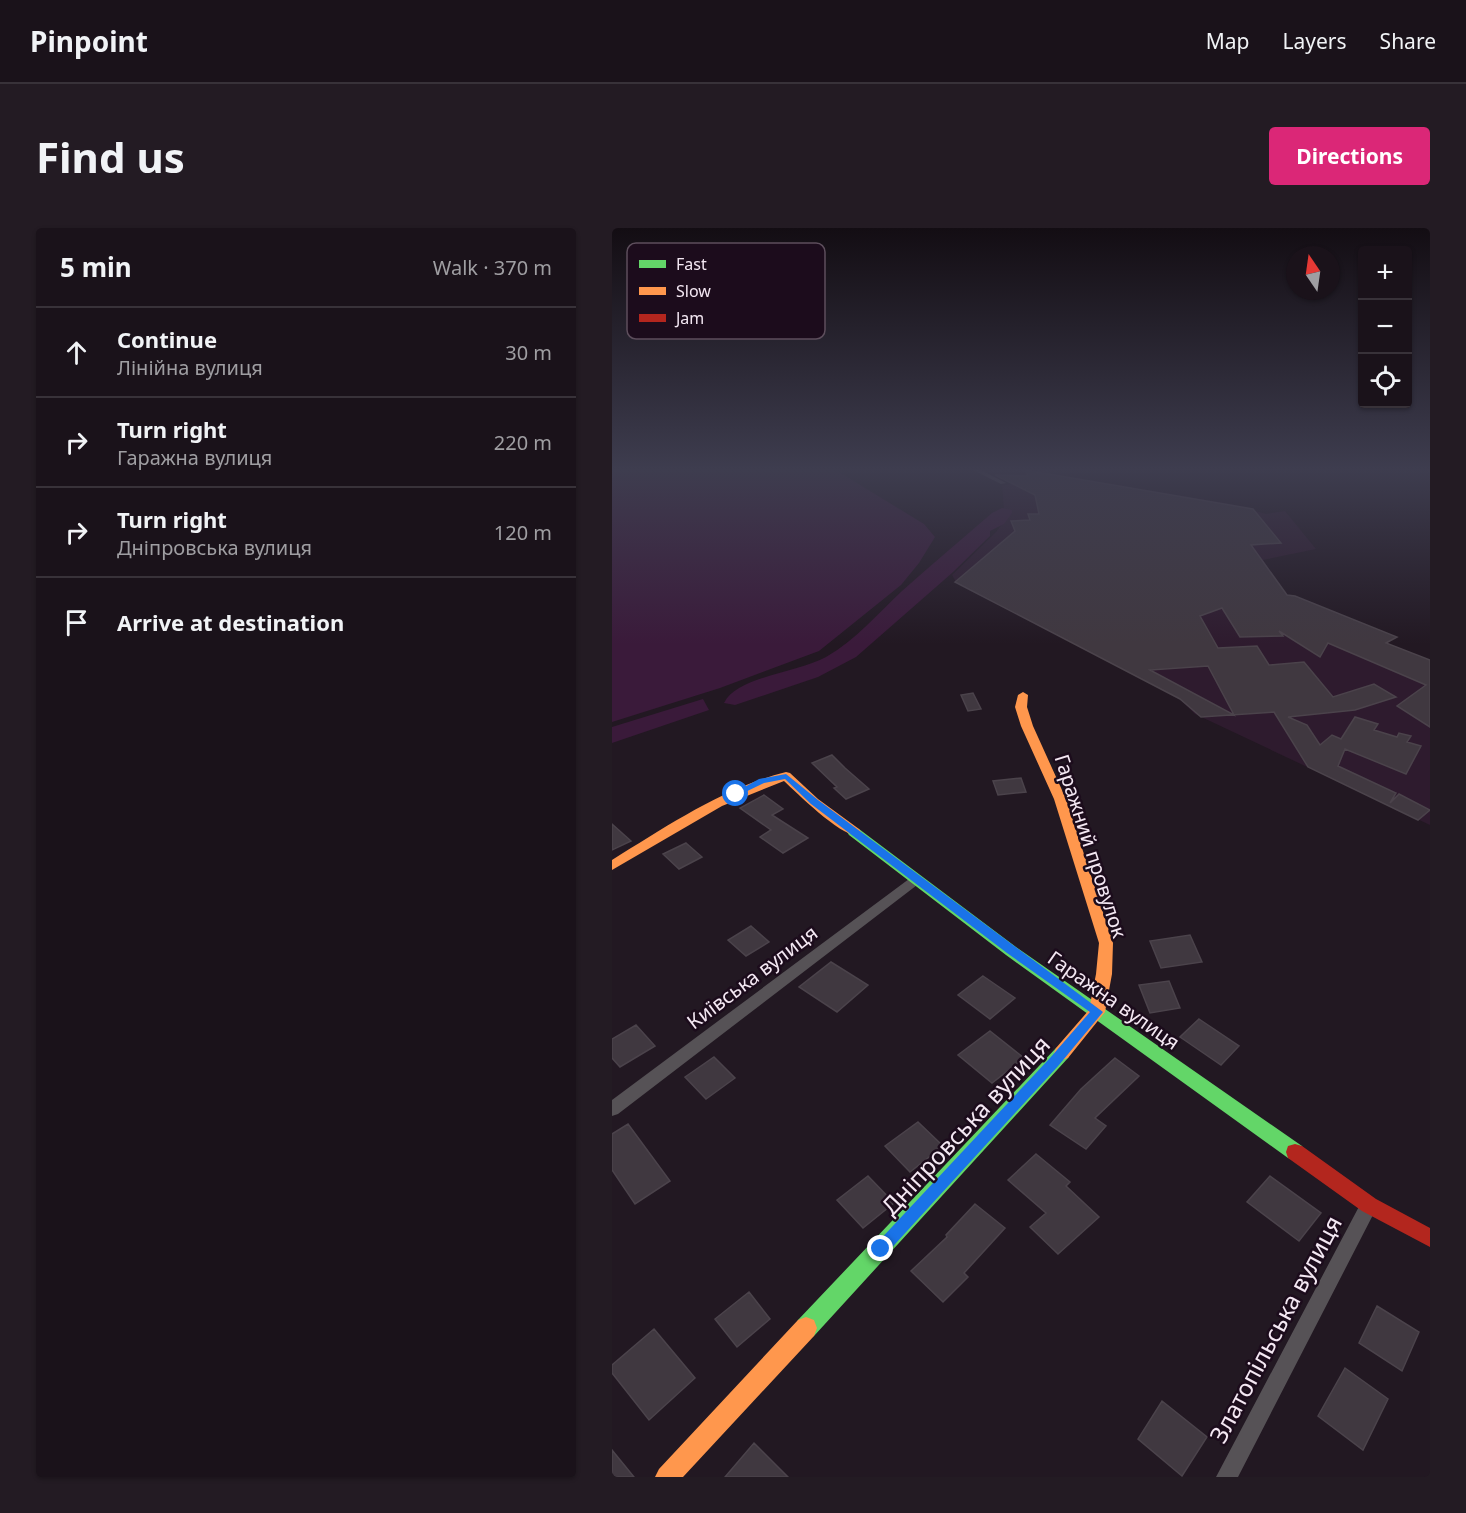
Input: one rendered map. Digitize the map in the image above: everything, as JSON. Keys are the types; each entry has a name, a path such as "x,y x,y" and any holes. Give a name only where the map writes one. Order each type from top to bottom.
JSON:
{"street":[{"name":"Гаражний провулок","path":"1023,695 1021,707 1027,726 1060,799 1106,943 1104,974 1097,1012"},
{"name":"Гаражна вулиця","path":"612,866 736,794 762,781 786,776 814,802 1011,951 1369,1205 1430,1238"},
{"name":"Київська вулиця","path":"612,1109 918,879"},
{"name":"Дніпровська вулиця","path":"668,1477 1039,1079 1097,1012"},
{"name":"Златопільська вулиця","path":"1227,1477 1369,1205"}],"shaded area":[{"path":"612,527 927,527 935,537 919,563 901,585 819,651 720,688 612,722"},
{"path":"976,527 997,527 990,531 990,536 952,573 856,657 818,677 735,705 724,703 741,687 814,662 837,650 857,635 902,591"},
{"path":"1000,527 1298,527 1316,549 1263,560 1287,595 1397,637 1387,643 1430,660 1430,825 1195,714 1180,699 956,582 952,575"},
{"path":"703,699 709,710 612,743 612,727"}],"building":[{"path":"1014,527 1268,527 1281,543 1251,545 1287,595 1295,596 1397,637 1386,643 1430,660 1430,727 1397,706 1426,685 1328,643 1320,657 1279,631 1283,636 1240,637 1222,608 1200,616 1218,648 1257,646 1269,665 1304,662 1333,697 1374,684 1396,697 1355,710 1288,717 1307,725 1320,745 1332,735 1341,739 1355,717 1378,724 1374,730 1397,737 1399,733 1411,736 1407,742 1421,746 1406,774 1345,749 1338,766 1396,793 1390,803 1399,794 1430,810 1418,820 1308,767 1274,712 1234,715 1201,717 1180,699 955,582 1015,531","holes":["1208,666 1234,715 1150,670"]},
{"path":"973,693 981,709 968,711 961,695"},
{"path":"832,755 869,789 846,799 834,788 837,787 812,763"},
{"path":"1021,778 1026,792 998,795 993,781"},
{"path":"764,795 783,809 772,815 808,838 783,853 760,837 771,830 740,808"},
{"path":"612,824 631,841 612,850"},
{"path":"686,843 702,857 679,869 663,854"},
{"path":"751,926 769,942 746,956 728,940"},
{"path":"1190,935 1202,962 1161,968 1150,941"},
{"path":"831,962 868,985 837,1012 799,987"},
{"path":"983,976 1015,998 990,1019 958,995"},
{"path":"1169,981 1180,1008 1150,1013 1139,985"},
{"path":"1199,1019 1239,1046 1221,1065 1180,1037"},
{"path":"636,1025 655,1046 620,1067 612,1058 612,1039"},
{"path":"990,1031 1024,1058 992,1083 958,1055"},
{"path":"714,1057 735,1078 706,1099 685,1077"},
{"path":"1115,1058 1139,1076 1095,1118 1106,1126 1086,1149 1050,1125 1081,1089"},
{"path":"918,1122 943,1146 910,1172 885,1146"},
{"path":"628,1124 670,1181 635,1204 612,1170 612,1134"},
{"path":"1036,1154 1070,1182 1066,1186 1099,1217 1058,1254 1030,1227 1046,1213 1008,1180"},
{"path":"868,1176 894,1203 863,1228 837,1200"},
{"path":"1270,1176 1321,1213 1299,1241 1247,1202"},
{"path":"975,1204 1005,1228 964,1273 968,1277 943,1302 911,1271 947,1237 946,1235"},
{"path":"749,1292 770,1319 737,1347 715,1319"},
{"path":"1377,1306 1419,1332 1402,1371 1359,1343"},
{"path":"654,1329 695,1378 649,1420 612,1373 612,1365"},
{"path":"1345,1368 1388,1399 1363,1450 1318,1416"},
{"path":"1162,1401 1207,1437 1182,1476 1138,1439"},
{"path":"754,1443 788,1477 725,1477"},
{"path":"612,1450 634,1477 612,1477"}],"traffic: fast":[{"path":"854,832 1011,951 1295,1152"},
{"path":"806,1328 1062,1053"}],"traffic: slow":[{"path":"1023,695 1021,707 1027,726 1060,799 1106,943 1104,974 1097,1012 1062,1053"},
{"path":"612,866 718,803 786,776 814,802 854,832"},
{"path":"667,1477 806,1328"}],"traffic: jam":[{"path":"1295,1152 1369,1205 1430,1238"}],"route":[{"path":"736,794 762,781 786,776 814,802 1011,951 1097,1012 1054,1062 881,1249"}]}
